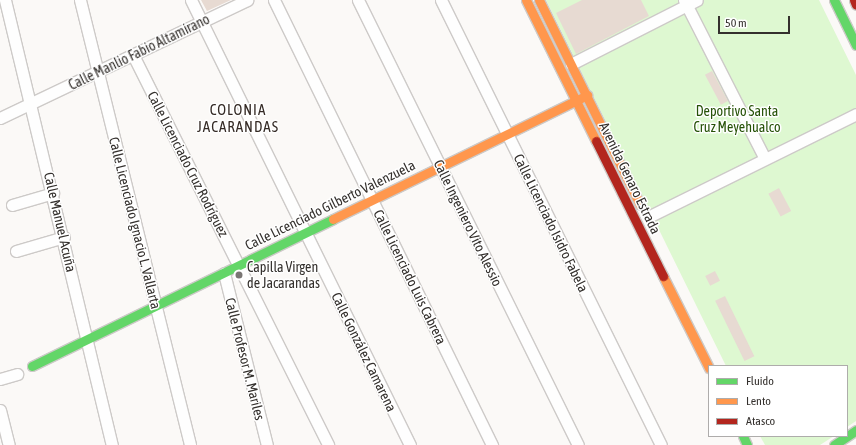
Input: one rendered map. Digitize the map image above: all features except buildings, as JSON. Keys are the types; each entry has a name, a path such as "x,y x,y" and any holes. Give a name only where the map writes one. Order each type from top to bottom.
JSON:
{"street":[{"name":"Calle Manuel Acuña","path":"5,0 64,237 86,340 112,445"},
{"name":"Calle Licenciado Ignacio L. Vallarta","path":"80,0 190,445"},
{"name":"Calle González Camarena","path":"191,0 410,445"},
{"name":"Calle Manlio Fabio Altamirano","path":"0,118 31,105 247,0"},
{"name":"Calle Licenciado Luis Cabrera","path":"274,0 492,445"},
{"name":"Calle Ingeniero Vito Alessio","path":"358,0 578,445"},
{"name":"Calle Licenciado Isidro Fabela","path":"441,0 661,445"},
{"name":"Avenida Genaro Estrada","path":"526,0 708,366"},
{"name":"Avenida Genaro Estrada","path":"539,0 651,219"},
{"path":"834,0 856,45"},
{"path":"854,0 856,5"},
{"path":"571,64 689,2 765,159"},
{"name":"Calle Licenciado Cruz Rodríguez","path":"133,55 240,265 328,445"},
{"name":"Calle Licenciado Gilberto Valenzuela","path":"32,366 224,273 506,133 587,95"},
{"path":"651,219 765,159 856,114"},
{"path":"12,205 53,193"},
{"path":"16,251 64,237"},
{"path":"670,266 718,365"},
{"name":"Calle Profesor M. Mariles","path":"224,273 267,445"},
{"path":"0,379 17,374"},
{"path":"0,410 9,445"},
{"path":"834,445 846,437"}],"green space":[{"name":"Deportivo Santa Cruz Meyehualco","path":"546,0 819,0 856,75 856,421 848,426 848,365 726,365"},
{"path":"761,437 832,437 820,445 765,445"}],"traffic: fast":[{"path":"834,0 856,45"},
{"path":"32,366 333,219"},
{"path":"848,435 856,430"},
{"path":"743,437 747,445"},
{"path":"834,445 846,437"}],"traffic: slow":[{"path":"526,0 596,141"},
{"path":"539,0 640,204"},
{"path":"333,219 587,95"},
{"path":"663,276 708,366"}],"traffic: jam":[{"path":"854,0 856,5"},
{"path":"596,141 663,276"}],"place":[{"name":"Capilla Virgen de Jacarandas","path":"239,275"}],"district":[{"name":"COLONIA JACARANDAS","path":"238,118"}]}
